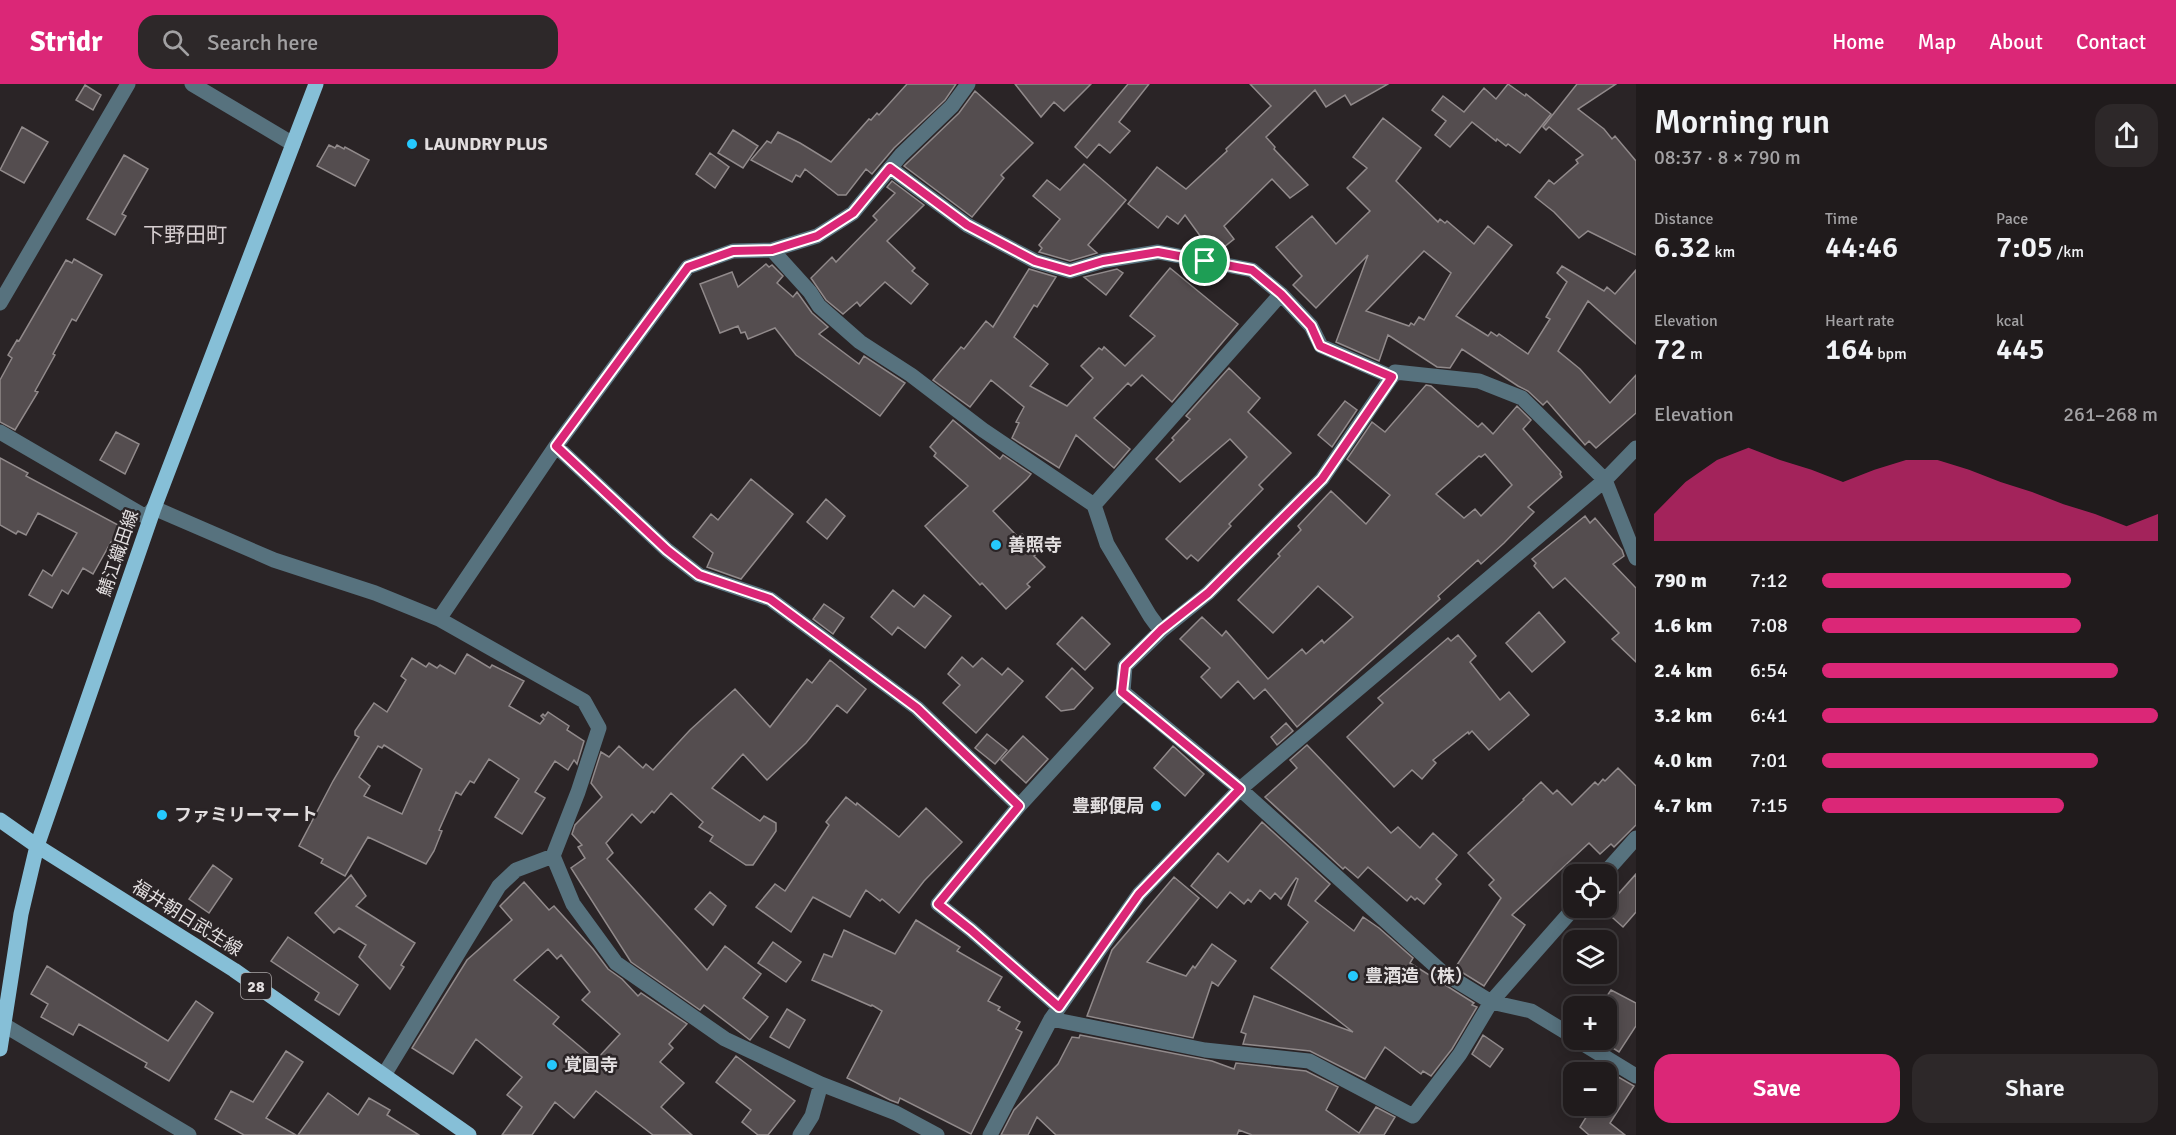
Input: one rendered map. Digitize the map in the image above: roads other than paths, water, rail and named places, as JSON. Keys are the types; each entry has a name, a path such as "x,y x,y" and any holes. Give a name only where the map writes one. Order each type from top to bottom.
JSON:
{"main road":[{"name":"鯖江織田線","path":"0,1048 21,914 37,846 154,508 316,84"},
{"name":"福井朝日武生線","path":"0,820 37,846 234,970 469,1135"}],"street":[{"path":"0,303 128,84"},
{"path":"192,84 293,144"},
{"path":"440,619 556,446 688,267 733,251 772,250 817,236 853,213 901,155 952,106 968,84"},
{"path":"890,168 967,225 1035,261 1070,271 1103,261 1158,252 1252,270 1281,294 1311,326 1320,346 1392,377"},
{"path":"772,250 810,291 819,306 860,342 910,375 982,430 1094,505 1107,544 1150,616 1161,630"},
{"path":"1094,505 1281,294"},
{"path":"1565,918 1491,1002 1460,1054 1413,1116 1309,1061 1205,1050 1055,1013 971,930 938,904 1019,806 1122,692 1125,666 1161,630 1208,593 1322,479 1395,372 1479,381 1522,398 1605,480 1636,558"},
{"path":"0,432 146,517 154,508 274,560 375,593 440,619 584,701 599,728 578,792 553,855 573,904 616,963 725,1039 821,1084 896,1113 937,1135"},
{"path":"556,446 667,550 699,575 770,599 917,708 1019,806"},
{"path":"990,1135 1055,1013 1139,894 1240,789 1605,480 1636,448"},
{"path":"1122,692 1240,789 1442,972 1491,1002 1531,1011 1563,1031"},
{"path":"1613,864 1636,838"},
{"path":"384,1076 499,886 516,870 553,855"},
{"path":"4,1025 189,1135"},
{"path":"1593,1050 1636,1076"},
{"path":"800,1135 812,1116 821,1084"}],"place":[{"name":"LAUNDRY PLUS","path":"412,144"},
{"name":"善照寺","path":"996,545"},
{"name":"豊郵便局","path":"1156,806"},
{"name":"ファミリーマート","path":"162,815"},
{"name":"豊酒造（株）","path":"1353,976"},
{"name":"覚圓寺","path":"552,1065"}],"district":[{"name":"下野田町","path":"185,235"}]}
